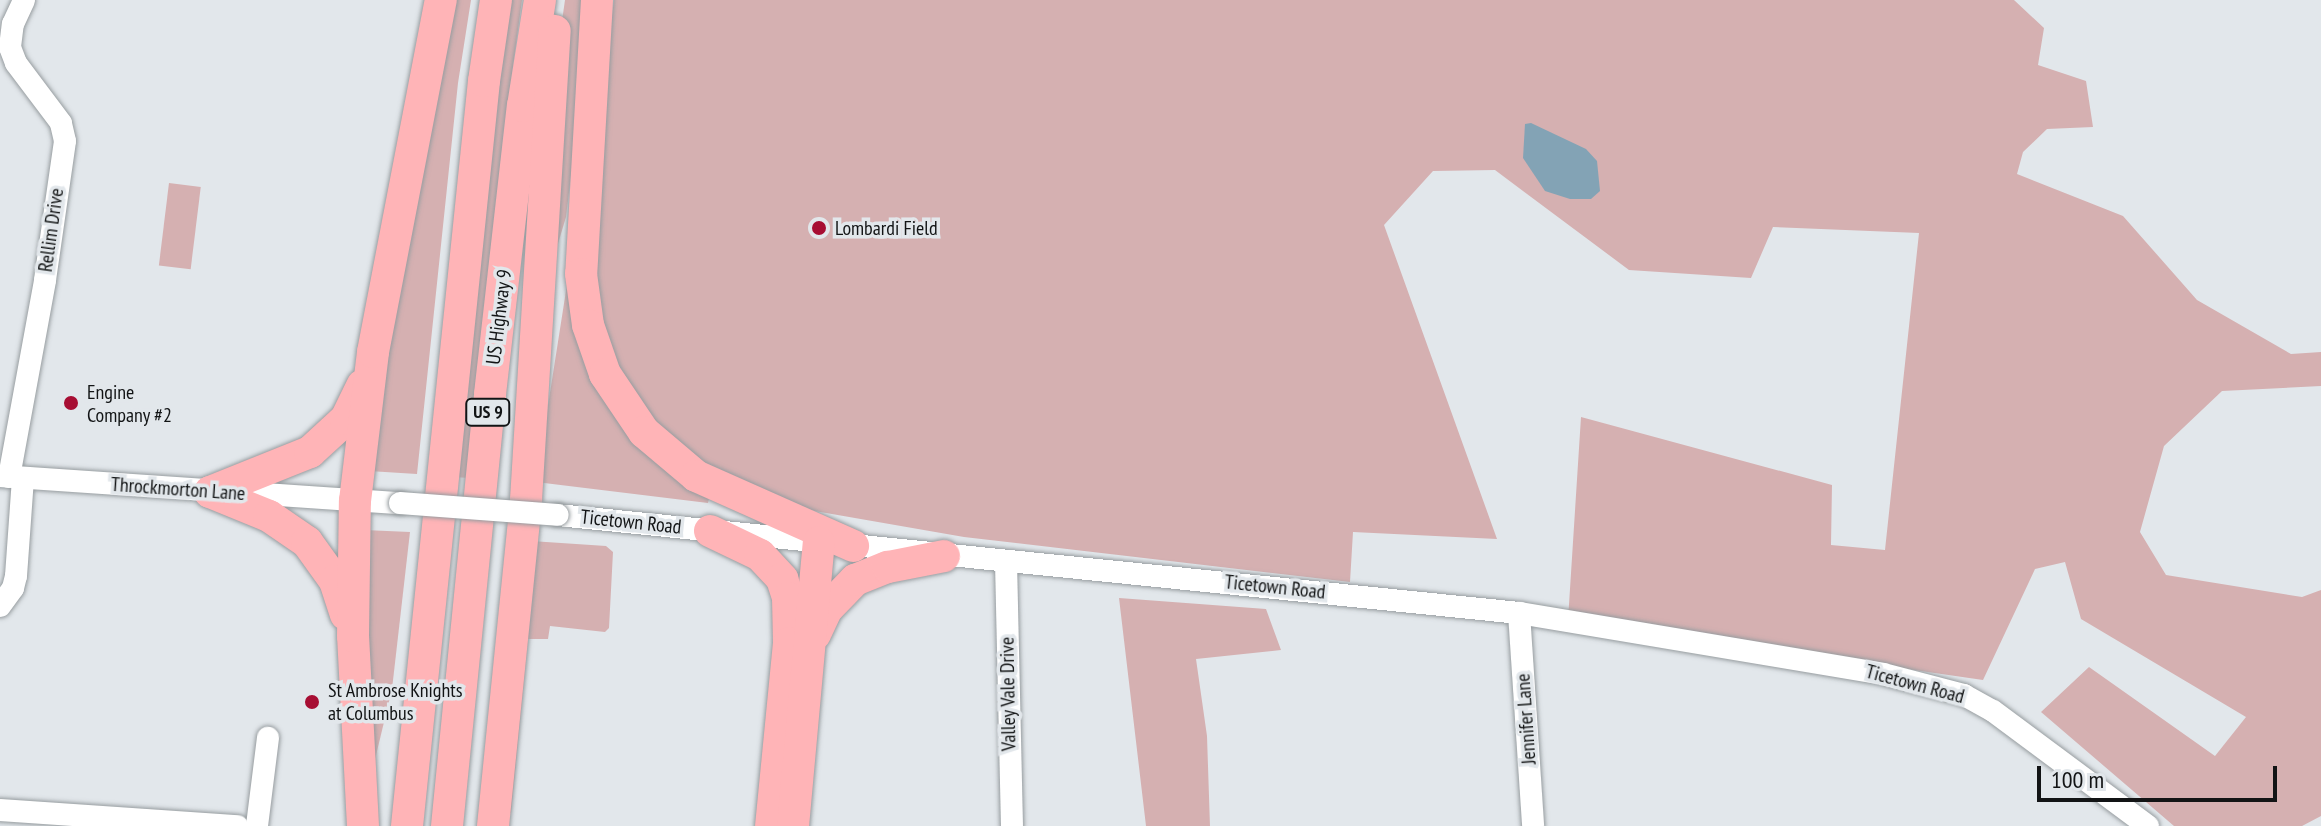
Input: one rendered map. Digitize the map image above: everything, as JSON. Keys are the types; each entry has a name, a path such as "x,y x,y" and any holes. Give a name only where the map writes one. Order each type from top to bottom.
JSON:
{"highway":[{"path":"363,826 353,636 355,501 373,352 441,0"},
{"name":"US Highway 9","path":"407,826 484,81 496,0"},
{"name":"US Highway 9","path":"447,826 490,394 523,106 540,0"},
{"path":"493,826 526,500 557,0"},
{"path":"597,0 587,136 583,303 601,365 623,407 657,445 696,476 853,546"},
{"path":"526,500 587,136"},
{"path":"210,492 293,461 322,442 346,419 355,404 373,352"},
{"path":"210,492 269,516 307,542 335,581 353,636"},
{"path":"710,531 760,555 782,579 788,598 789,643 771,826"},
{"path":"793,826 819,542"},
{"path":"811,645 826,610 855,580 888,567 944,556"}],"street":[{"name":"Rellim Drive","path":"0,606 13,588 16,576 11,477 65,141 61,123 16,63 10,47 13,24 24,0"},
{"name":"Throckmorton Lane","path":"11,477 355,501"},
{"name":"Ticetown Road","path":"355,501 558,515 1519,613 1828,663 1964,695 2021,729 2148,826"},
{"name":"Valley Vale Drive","path":"1006,562 1012,826"},
{"name":"Jennifer Lane","path":"1519,613 1533,826"},
{"path":"257,826 268,738"},
{"path":"0,810 237,826"}],"shaded area":[{"path":"452,0 471,0 458,83 417,474 369,471 375,407"},
{"path":"511,0 522,0 503,139 470,478 453,477 490,152"},
{"path":"565,0 585,0 575,142 566,217 551,267 559,42"},
{"path":"614,0 2014,0 2044,28 2038,65 2086,81 2093,127 2047,129 2023,152 2017,174 2123,216 2197,300 2291,354 2321,352 2321,386 2222,391 2164,446 2140,532 2166,575 2302,597 2321,590 2321,816 2302,826 2174,826 2041,712 2089,667 2215,756 2246,717 2081,619 2065,562 2035,569 1983,680 1568,620 1581,417 1832,485 1831,545 1885,550 1919,233 1773,227 1751,278 1629,270 1495,170 1433,171 1384,225 1497,539 1353,532 1350,582 964,537 809,510 690,458 653,425 612,366 593,288 602,91"},
{"path":"169,183 201,187 191,269 159,265"},
{"path":"568,278 593,381 710,494 708,503 536,482"},
{"path":"364,530 410,532 392,689 371,776"},
{"path":"531,541 606,546 613,552 609,628 605,632 550,626 548,639 528,639 511,813 504,814"},
{"path":"1119,598 1266,609 1281,650 1196,659 1207,736 1210,826 1146,826"}],"water":[{"path":"1531,123 1586,149 1597,161 1600,191 1591,199 1570,199 1545,191 1523,158 1525,124"}],"place":[{"name":"Lombardi Field","path":"819,228"},
{"name":"Engine Company #2","path":"71,403"},
{"name":"St Ambrose Knights at Columbus","path":"312,702"}]}
